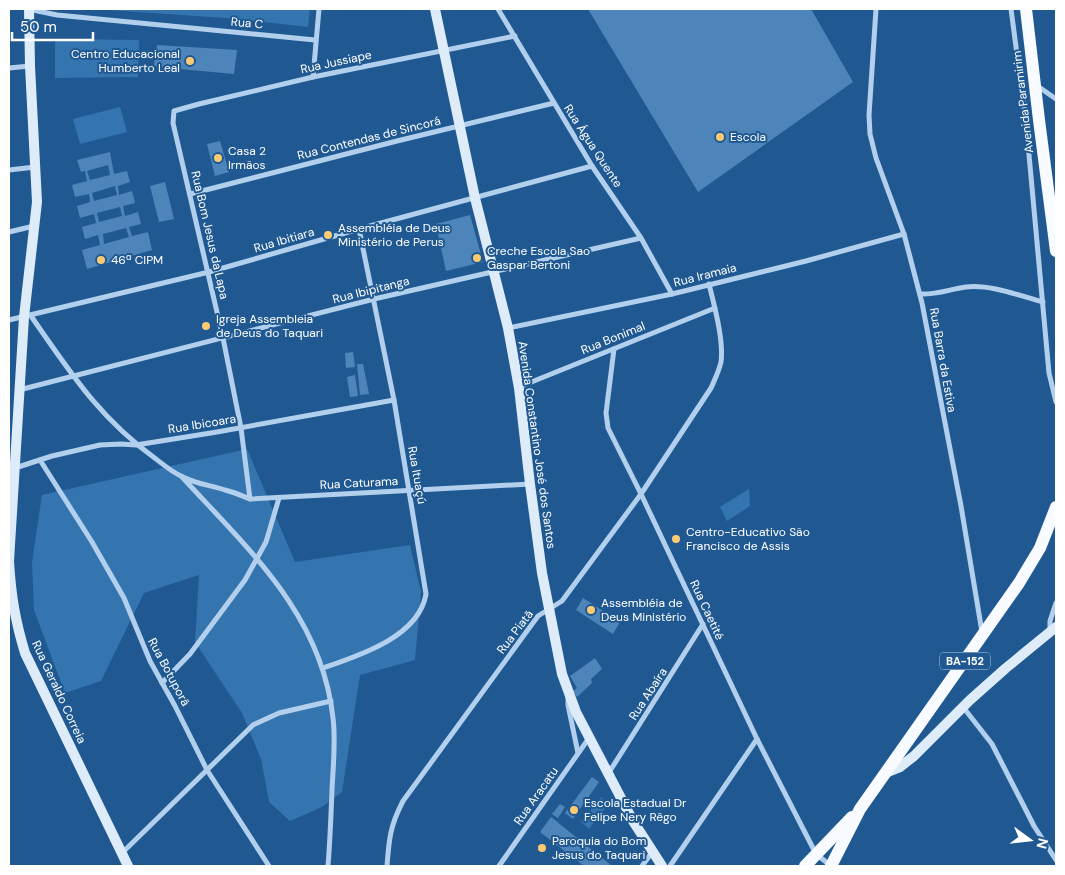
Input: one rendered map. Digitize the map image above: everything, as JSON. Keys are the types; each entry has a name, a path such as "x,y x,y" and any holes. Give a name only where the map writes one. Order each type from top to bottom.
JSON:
{"main road":[{"name":"Avenida Paramirim","path":"1026,9 1056,250"},
{"name":"BA-152","path":"805,866 860,808 1020,583 1040,548 1056,506"},
{"name":"BA-152","path":"831,866 860,808"}],"street":[{"name":"Rua C","path":"28,9 57,16 315,40"},
{"name":"Rua Geraldo Correia","path":"28,9 37,202 27,317 13,423 15,468 11,495 10,589 16,621 25,652 128,866"},
{"path":"312,77 319,9"},
{"name":"Avenida Constantino José dos Santos","path":"435,9 475,198 508,328 519,388 530,484 548,608 562,674 569,695 608,774 633,820 662,866"},
{"name":"Rua Água Quente","path":"498,9 592,166 642,238 672,294"},
{"name":"Rua Barra da Estiva","path":"876,9 868,115 870,134 904,234 920,294 961,506 983,635"},
{"path":"1011,9 1026,122 1049,373 1056,402"},
{"name":"Rua Jussiape","path":"173,123 173,114 177,110 312,77 515,36"},
{"path":"1017,58 1031,55"},
{"path":"9,68 30,66"},
{"path":"1034,83 1056,99"},
{"name":"Rua Contendas de Sincorá","path":"190,194 461,125 554,104"},
{"name":"Rua Bom Jesus da Lapa","path":"173,123 223,338 241,428 250,499"},
{"name":"Rua Ibitiara","path":"9,320 208,272 592,166"},
{"path":"9,170 35,167"},
{"path":"9,232 35,226"},
{"name":"Rua Ituaçú","path":"322,668 370,652 385,644 413,621 425,603 426,586 394,400 359,229"},
{"name":"Rua Iramaia","path":"508,328 672,294 806,261 904,234"},
{"name":"Rua Ibipitanga","path":"18,390 374,299 642,238"},
{"name":"Rua Piatã","path":"387,866 389,839 394,819 403,801 538,616 562,601 641,494 704,401 717,375 721,356 715,308 709,284"},
{"path":"920,294 941,293 966,287 977,287 1043,302"},
{"name":"Rua Bonimal","path":"519,388 715,308"},
{"path":"27,317 106,417 136,445 181,477 258,560 296,611 311,638 331,701 333,720 334,762 328,866"},
{"name":"Rua Caetité","path":"614,349 606,413 608,428 757,739 816,854 831,866"},
{"name":"Rua Ibicoara","path":"15,468 100,445 136,445 394,400"},
{"name":"Rua Botuporã","path":"40,460 92,542 124,598 150,662 208,770 269,866"},
{"path":"181,477 202,485 225,489 250,499"},
{"name":"Rua Caturama","path":"250,499 530,484"},
{"path":"162,683 190,654 234,596 258,560 266,542 279,498"},
{"path":"885,773 900,767 914,756 1006,668 1053,629 1050,621 1056,603"},
{"name":"Rua Abaíra","path":"608,774 703,624"},
{"path":"569,695 568,705 578,754"},
{"path":"122,854 253,725 279,713 331,701"},
{"path":"964,707 992,744 1034,826 1056,860"},
{"name":"Rua Aracatu","path":"499,866 589,737"},
{"path":"670,866 757,739"},
{"path":"642,866 653,850"}],"shaded area":[{"path":"94,9 310,9 308,27 226,18"},
{"path":"55,39 139,40 138,77 55,78"},
{"path":"120,107 127,132 80,144 73,119"},
{"path":"247,449 295,562 410,545 421,592 415,660 360,675 342,792 322,807 290,821 269,802 261,759 242,713 195,642 199,575 144,593 101,681 65,693 34,610 32,562 42,495"},
{"path":"749,489 750,506 727,521 720,507"},
{"path":"601,797 608,805 589,829 581,822"}],"building":[{"name":"Escola","path":"588,9 811,9 853,82 698,192"},
{"path":"157,45 237,50 234,74 158,67 154,65"},
{"name":"Casa 2 Irmãos","path":"220,141 229,172 215,176 207,144"},
{"path":"110,152 114,174 127,171 130,182 118,186 119,195 132,191 135,203 123,206 125,216 138,212 141,224 129,227 132,236 148,232 152,250 87,269 82,250 100,245 98,235 85,239 82,227 96,223 94,214 80,218 77,206 90,202 89,194 75,197 72,185 87,181 85,171 81,172 77,160","holes":["108,165 110,175 90,180 87,171","115,186 117,195 94,201 92,193","120,207 122,216 99,222 97,213","126,228 129,237 104,244 103,234"]},
{"path":"165,182 174,219 159,222 150,186"},
{"path":"470,215 483,262 446,271 436,224"},
{"path":"353,352 355,367 346,368 345,353"},
{"path":"357,364 363,364 369,394 360,395"},
{"path":"355,375 358,396 350,397 347,377"},
{"path":"583,598 620,622 613,634 576,610"},
{"path":"595,658 602,669 591,679 592,683 577,697 573,691 577,688 570,676"},
{"path":"592,777 599,782 573,819 565,813"},
{"path":"560,804 565,807 558,818 552,814"},
{"path":"551,817 612,866 584,866 540,832"}],"place":[{"name":"Centro Educacional Humberto Leal","path":"190,61"},
{"name":"Escola","path":"720,137"},
{"name":"Casa 2 Irmãos","path":"218,158"},
{"name":"Assembléia de Deus Ministério de Perus","path":"328,235"},
{"name":"Creche Escola Sao Gaspar Bertoni","path":"477,258"},
{"name":"46ª CIPM","path":"101,260"},
{"name":"Igreja Assembleia de Deus do Taquari","path":"206,326"},
{"name":"Centro-Educativo São Francisco de Assis","path":"676,539"},
{"name":"Assembléia de Deus Ministério","path":"591,610"},
{"name":"Escola Estadual Dr Felipe Nery Rêgo","path":"574,810"},
{"name":"Paroquia do Bom Jesus do Taquari","path":"542,848"}]}
